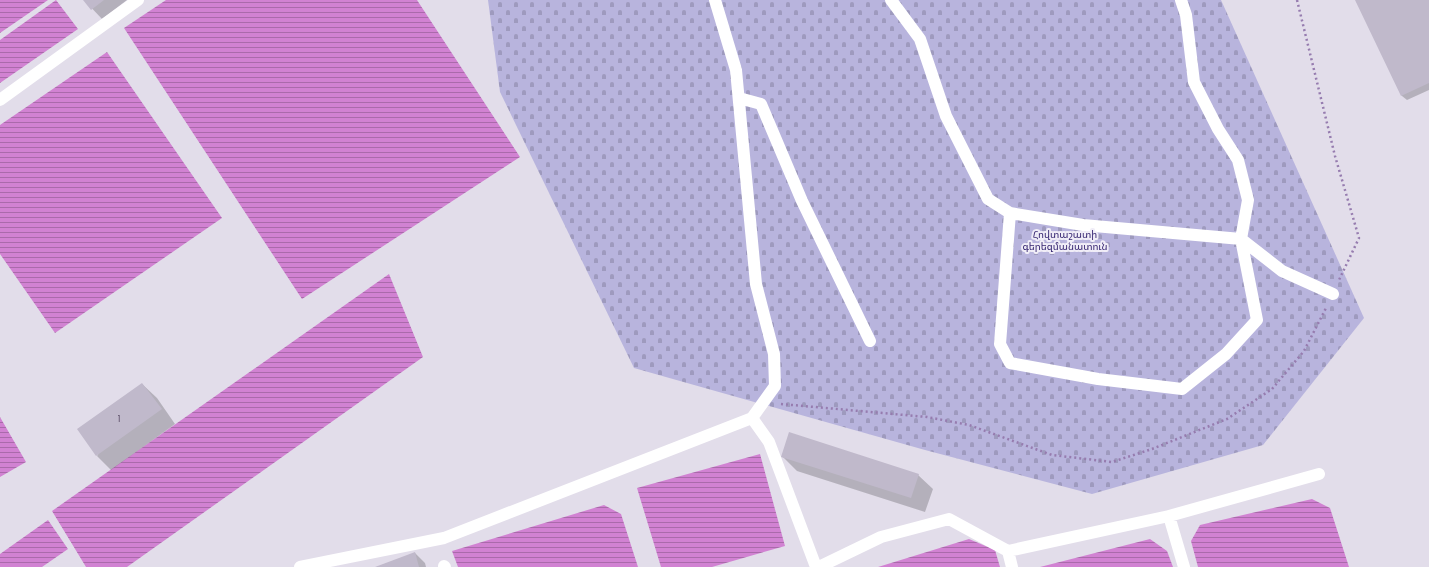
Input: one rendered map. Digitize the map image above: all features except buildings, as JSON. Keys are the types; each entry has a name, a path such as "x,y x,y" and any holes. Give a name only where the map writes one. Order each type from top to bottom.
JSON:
{"lane":[{"path":"0,100 138,0"},
{"path":"300,567 444,538 752,418 775,386 774,354 756,284 736,70 715,0"},
{"path":"891,0 920,39 946,116 988,199 1010,213 1083,225 1241,239 1282,272 1333,294"},
{"path":"1010,213 1000,344 1010,363 1098,379 1182,389 1226,354 1257,320 1241,239 1248,200 1238,160 1218,129 1194,82 1186,15 1181,0"},
{"path":"739,98 761,104 802,201 870,341"},
{"path":"752,418 769,442 816,567"},
{"path":"819,567 881,537 949,518 1008,551 1169,516 1319,474"},
{"path":"1169,516 1184,567"},
{"path":"1008,551 1012,567"}],"path":[{"path":"763,402 927,417 969,425 1052,455 1112,462 1152,449 1227,419 1272,389 1304,351 1359,238 1335,156 1297,0"}],"green space":[{"name":"Հովտաշատի գերեզմանատուն","path":"488,0 1221,0 1364,318 1263,445 1092,494 925,450 634,368 500,92"}],"shaded area":[{"path":"0,0 48,0 0,33"},
{"path":"56,0 78,29 0,83 0,40"},
{"path":"166,0 417,0 520,157 302,299 124,28"},
{"path":"107,52 222,218 55,333 0,254 0,125"},
{"path":"389,274 423,357 127,567 86,567 52,511"},
{"path":"0,417 26,462 0,477"},
{"path":"760,454 785,546 712,567 661,567 637,488"},
{"path":"1312,499 1330,508 1349,567 1198,567 1191,541 1200,525"},
{"path":"604,505 621,514 638,567 458,567 452,551"},
{"path":"48,520 68,549 42,567 0,567 0,554"},
{"path":"969,539 995,550 1000,567 878,567"},
{"path":"1150,539 1167,551 1173,567 1040,567"}]}
